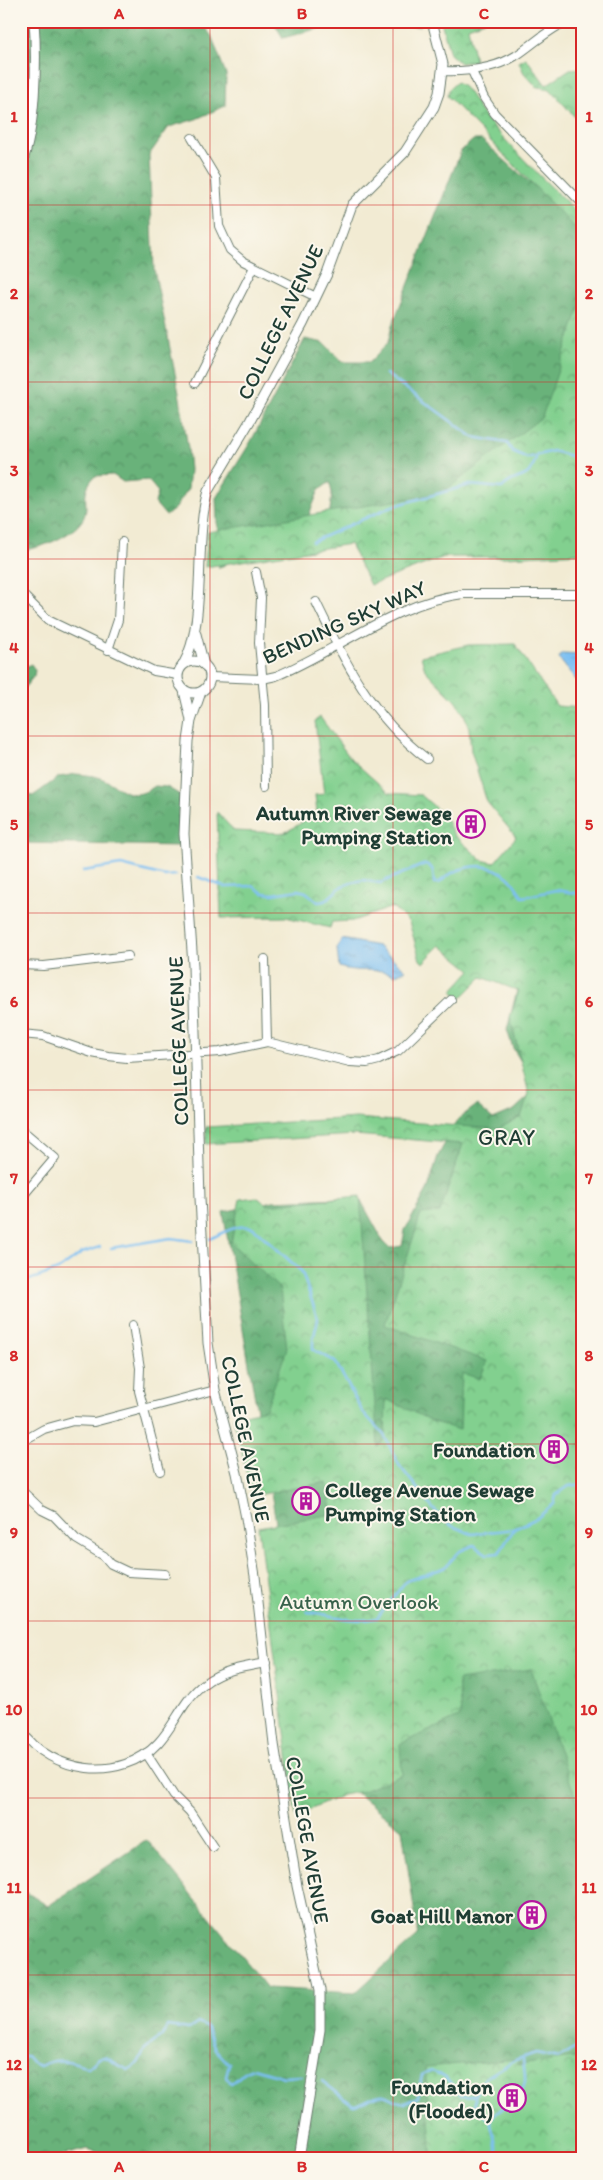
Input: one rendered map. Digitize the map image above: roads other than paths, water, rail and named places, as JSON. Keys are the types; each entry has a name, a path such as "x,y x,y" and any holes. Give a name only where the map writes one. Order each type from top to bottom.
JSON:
{"street":[{"path":"21,165 27,142 35,83 34,21"},
{"name":"COLLEGE AVENUE","path":"191,721 178,675 190,654 195,631 204,502 208,490 250,421 316,298 334,257 352,205 392,166 418,134 439,93 442,71 440,49 432,21"},
{"path":"442,71 472,71 488,67 516,55 543,34 568,21"},
{"path":"472,71 484,98 494,114 582,203"},
{"path":"192,138 216,178 219,226 226,244 235,256 316,298"},
{"path":"195,377 254,267"},
{"path":"108,650 118,620 122,542"},
{"path":"256,572 261,598 259,643 266,719 266,786"},
{"path":"21,593 48,620 154,671 178,675"},
{"name":"BENDING SKY WAY","path":"210,677 262,679 293,669 419,604 445,596 463,594 582,594"},
{"path":"316,602 355,680 375,709 398,734 427,759"},
{"name":"COLLEGE AVENUE","path":"195,631 204,665 210,677 208,685 201,692 191,721 184,794 184,834 193,966 202,1247 208,1343 215,1390 237,1473 246,1518 266,1663 274,1744 297,1886 320,1990 320,2030 299,2159"},
{"path":"184,665 198,662 204,665"},
{"path":"184,691 196,694 201,692"},
{"path":"21,965 44,966 128,956"},
{"path":"265,959 268,1042"},
{"path":"21,1034 44,1036 92,1053 127,1058 232,1051 268,1042 350,1062 379,1060 389,1057 409,1043 451,1000"},
{"path":"21,1129 55,1158 21,1198"},
{"path":"133,1325 140,1368 139,1391 160,1471"},
{"path":"21,1442 54,1426 73,1421 94,1422 215,1390"},
{"path":"21,1490 42,1510 54,1516 76,1539 104,1556 111,1564 128,1572 165,1574"},
{"path":"21,1730 46,1754 64,1764 78,1768 110,1768 146,1754 171,1728 188,1698 205,1683 228,1671 266,1663"},
{"path":"146,1754 174,1796 190,1812 213,1847"}],"water":[{"path":"562,654 582,655 582,680 576,680 560,660 559,658"},
{"path":"342,939 378,946 406,970 395,975 382,971 353,970 339,967 337,949"}],"waterway":[{"path":"386,374 473,437 507,443 512,451 527,458 553,451 575,457 582,454"},
{"path":"312,542 390,507 470,485 502,488 507,483 526,474 534,464 537,454"},
{"path":"198,877 225,887 253,886 263,893 273,894 298,890 306,892 318,902 325,901 342,886 353,882 363,880 380,883 425,864 432,869 434,883 439,883 455,872 474,866 494,869 503,873 511,880 523,897 556,890 582,894"},
{"path":"83,871 121,865 165,876 176,875"},
{"path":"210,1239 237,1227 254,1228 302,1272 318,1319 313,1349 336,1363 362,1411 384,1435 399,1465 434,1510 452,1526 472,1534 514,1529 537,1518 554,1504 556,1495 569,1486 582,1484"},
{"path":"111,1248 171,1238 193,1241"},
{"path":"21,1283 58,1270 82,1253 100,1247"},
{"path":"307,1612 359,1620 377,1618 406,1581 444,1568 460,1551 474,1545 487,1554 499,1553 514,1529"},
{"path":"21,2058 27,2056 34,2064 40,2066 52,2061 64,2061 88,2068 99,2058 105,2057 128,2070 138,2063 145,2049 161,2037 168,2026 189,2029 198,2023 207,2028 215,2049 229,2064 226,2076 231,2083 253,2068 284,2077 302,2076"},
{"path":"322,2081 353,2105 379,2095 405,2103 418,2097 422,2075 432,2071 445,2078 460,2095 469,2096 475,2095 485,2078 515,2060 536,2053 559,2058 582,2044"},
{"path":"490,2119 522,2090 525,2084 523,2058"},
{"path":"475,2095 475,2108 490,2119 499,2159"}],"place":[{"name":"Autumn River Sewage Pumping Station","path":"471,824"},
{"name":"Foundation","path":"554,1449"},
{"name":"College Avenue Sewage Pumping Station","path":"306,1501"},
{"name":"Goat Hill Manor","path":"532,1915"},
{"name":"Foundation (Flooded)","path":"512,2098"}],"district":[{"name":"GRAY","path":"507,1137"}],"park label":[{"name":"Autumn Overlook","path":"359,1601"}]}
